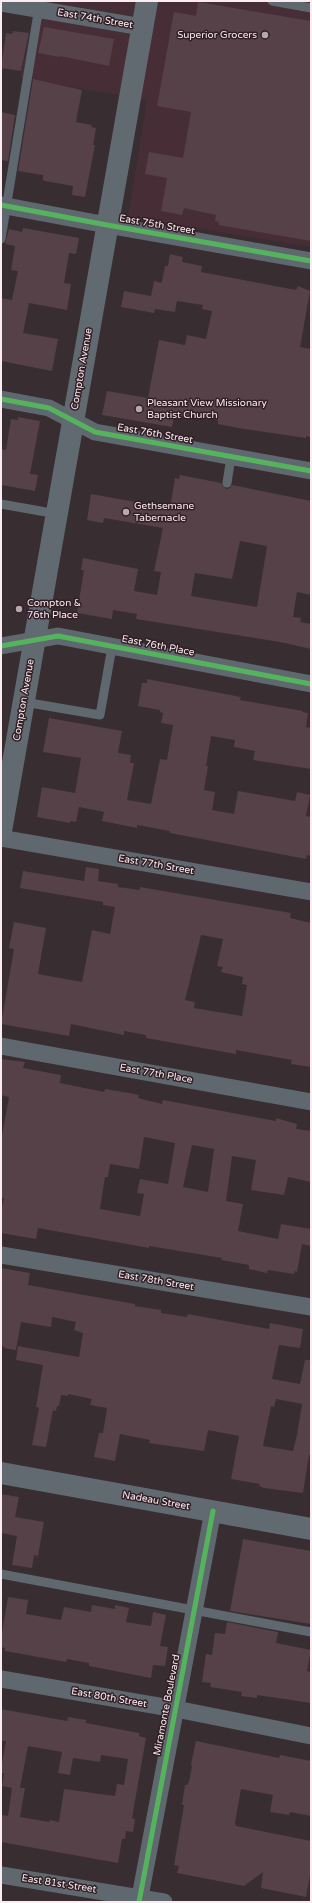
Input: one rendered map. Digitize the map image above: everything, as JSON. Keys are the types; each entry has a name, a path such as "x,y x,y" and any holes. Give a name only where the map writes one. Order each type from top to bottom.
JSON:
{"main road":[{"name":"Compton Avenue","path":"1,832 147,1"},
{"name":"Nadeau Street","path":"1,1473 311,1529"}],"street":[{"name":"East 74th Street","path":"1,3 39,5 142,28"},
{"name":"East 75th Street","path":"4,205 107,226 311,261"},
{"name":"East 76th Street","path":"1,399 49,408 95,432 311,471"},
{"name":"East 76th Place","path":"1,646 58,636 311,684"},
{"name":"East 77th Street","path":"1,838 311,892"},
{"name":"East 77th Place","path":"1,1046 311,1102"},
{"name":"East 78th Street","path":"1,1255 311,1307"},
{"name":"Miramonte Boulevard","path":"140,1900 213,1511"},
{"name":"East 80th Street","path":"1,1679 176,1709 311,1736"},
{"name":"East 81st Street","path":"1,1875 140,1900 164,1902"}],"lane":[{"path":"272,1 311,8"},
{"path":"1,239 4,205 39,5"},
{"path":"227,483 231,457"},
{"path":"1,504 57,514"},
{"path":"24,702 100,715 112,647"},
{"path":"1,1574 311,1632"}],"shaded area":[{"path":"38,1 311,1 311,247 128,217 147,100 20,78"}],"building":[{"path":"198,2 311,21 311,241 218,225 219,222 215,221 216,215 184,208 182,215 161,211 167,178 145,174 149,152 183,158 191,112 157,106 174,12 196,16"},
{"path":"44,27 114,39 109,66 38,53"},
{"path":"13,31 29,33 21,71 1,68 6,33 12,34"},
{"path":"33,79 82,90 76,122 92,125 91,127 96,128 93,145 95,145 85,197 72,195 73,186 45,181 43,180 43,175 18,171"},
{"path":"1,112 15,115 8,161 1,160"},
{"path":"23,228 79,238 76,254 69,253 64,283 71,284 67,310 29,303 23,333 58,339 52,371 1,361 1,298 12,300 18,271 11,270 15,246 5,244 9,229 22,232"},
{"path":"170,254 183,257 182,262 202,266 201,272 296,290 298,286 310,291 300,347 311,349 311,437 306,436 306,438 238,428 218,424 218,420 195,415 194,419 174,415 172,427 102,415 107,391 148,398 159,340 185,345 187,335 206,339 212,311 202,309 203,305 177,301 175,312 155,309 154,313 121,307 124,291 151,296 154,281 161,283 162,281 165,266 168,266"},
{"path":"18,417 40,421 30,474 38,475 35,491 1,485 1,449 6,450 11,419 18,420"},
{"path":"180,475 221,483 226,489 230,488 232,485 311,501 311,595 297,592 293,617 301,618 300,622 311,624 311,649 280,642 136,619 137,614 113,610 112,619 77,613 84,570 81,570 83,558 138,569 134,591 157,595 161,572 154,571 163,528 104,518 103,523 87,520 91,494 170,508 175,478 179,479","holes":["240,541 267,546 257,607 191,596 195,573 232,579"]},
{"path":"147,679 241,697 240,700 308,713 306,727 311,728 311,769 253,760 255,751 234,747 235,740 211,736 204,790 215,792 212,810 234,814 238,791 295,801 297,792 310,795 306,816 311,817 311,856 307,855 306,859 170,833 170,831 137,825 137,828 102,821 104,812 79,807 76,822 70,821 70,823 37,817 42,787 75,793 81,758 43,752 49,718 122,731 118,753 131,755 130,763 134,763 127,800 151,804 160,759 167,760 173,725 161,723 163,713 160,712 160,710 138,706 142,683 147,683"},
{"path":"86,867 99,869 98,881 118,884 118,887 140,890 140,887 291,913 290,918 311,923 311,1067 291,1064 292,1060 236,1050 236,1054 146,1038 146,1035 124,1031 124,1035 71,1024 69,1036 1,1024 14,949 9,948 14,922 46,928 38,974 82,982 92,930 110,934 115,907 103,905 103,902 20,888 23,871 84,881","holes":["201,935 223,939 217,966 223,967 221,972 243,977 242,984 247,985 242,1016 194,1008 195,1002 185,1000"]},
{"path":"1,1059 25,1062 23,1068 61,1075 60,1083 104,1092 105,1089 139,1095 138,1098 162,1104 163,1100 276,1121 276,1118 297,1124 296,1129 311,1131 311,1182 288,1177 284,1195 251,1190 256,1160 232,1156 226,1201 243,1204 238,1231 278,1239 281,1224 311,1229 311,1246 302,1244 297,1272 295,1271 294,1274 268,1270 267,1273 249,1269 249,1265 221,1260 222,1258 149,1246 149,1248 38,1228 36,1239 1,1233 1,1213 4,1198 1,1198 1,1141 9,1097 1,1095","holes":["144,1137 175,1143 168,1184 140,1179 137,1193 144,1194 140,1216 100,1209 105,1177 108,1177 110,1164 139,1169","192,1145 214,1149 208,1192 183,1187"]},
{"path":"1,1268 30,1273 28,1285 135,1304 135,1306 161,1310 161,1313 187,1317 188,1314 269,1329 270,1323 303,1329 300,1348 279,1345 272,1379 300,1384 305,1360 311,1360 311,1455 309,1455 303,1493 264,1488 259,1486 260,1484 231,1479 239,1436 208,1430 204,1451 149,1443 150,1440 120,1434 115,1461 94,1457 99,1433 103,1433 107,1408 90,1405 92,1399 68,1394 68,1396 61,1395 59,1406 57,1406 56,1411 53,1410 46,1447 32,1445 39,1408 36,1407 43,1365 16,1360 18,1346 79,1357 83,1333 74,1330 76,1322 52,1317 51,1327 21,1322 16,1350 1,1346","holes":["276,1399 302,1404 293,1451 263,1446 271,1406 274,1407"]},
{"path":"1,1494 19,1497 15,1517 44,1522 38,1556 34,1555 32,1568 12,1565 17,1536 1,1533"},
{"path":"243,1539 311,1551 311,1624 230,1611"},
{"path":"8,1597 28,1600 26,1614 61,1620 64,1607 91,1612 92,1605 115,1609 115,1605 129,1608 126,1622 151,1626 153,1612 166,1615 160,1646 168,1647 165,1666 153,1665 151,1678 89,1666 89,1663 67,1659 66,1662 5,1651 5,1648 1,1647 1,1639"},
{"path":"227,1622 278,1632 276,1643 311,1650 307,1671 311,1672 311,1703 257,1695 257,1698 241,1696 242,1692 210,1687 211,1683 202,1682 206,1654 212,1655 215,1633 225,1634"},
{"path":"1,1709 67,1721 68,1717 86,1720 86,1723 139,1733 139,1736 146,1738 132,1818 135,1819 133,1832 126,1831 125,1839 122,1839 118,1863 1,1842 1,1815 8,1816 12,1788 2,1786 4,1773 1,1773 1,1769 6,1741 1,1741","holes":["28,1746 62,1752 58,1773 70,1775 73,1758 100,1762 101,1755 128,1759 124,1785 117,1784 115,1796 64,1789 59,1822 50,1820 49,1822 20,1817 25,1788 20,1788"]},
{"path":"196,1741 279,1758 280,1755 311,1761 311,1816 290,1812 289,1815 270,1812 273,1795 241,1789 235,1823 236,1826 311,1841 311,1870 306,1897 261,1888 263,1872 244,1886 177,1873 179,1866 174,1865 184,1805 182,1805 185,1785 189,1782"}],"cycle path":[{"path":"1,205 311,261"},
{"path":"1,399 49,408 95,432 311,471"},
{"path":"1,646 58,636 311,684"},
{"path":"139,1902 213,1511"}],"place":[{"name":"Superior Grocers","path":"265,35"},
{"name":"Pleasant View Missionary Baptist Church","path":"139,409"},
{"name":"Gethsemane Tabernacle","path":"126,512"},
{"name":"Compton & 76th Place","path":"19,609"}]}
